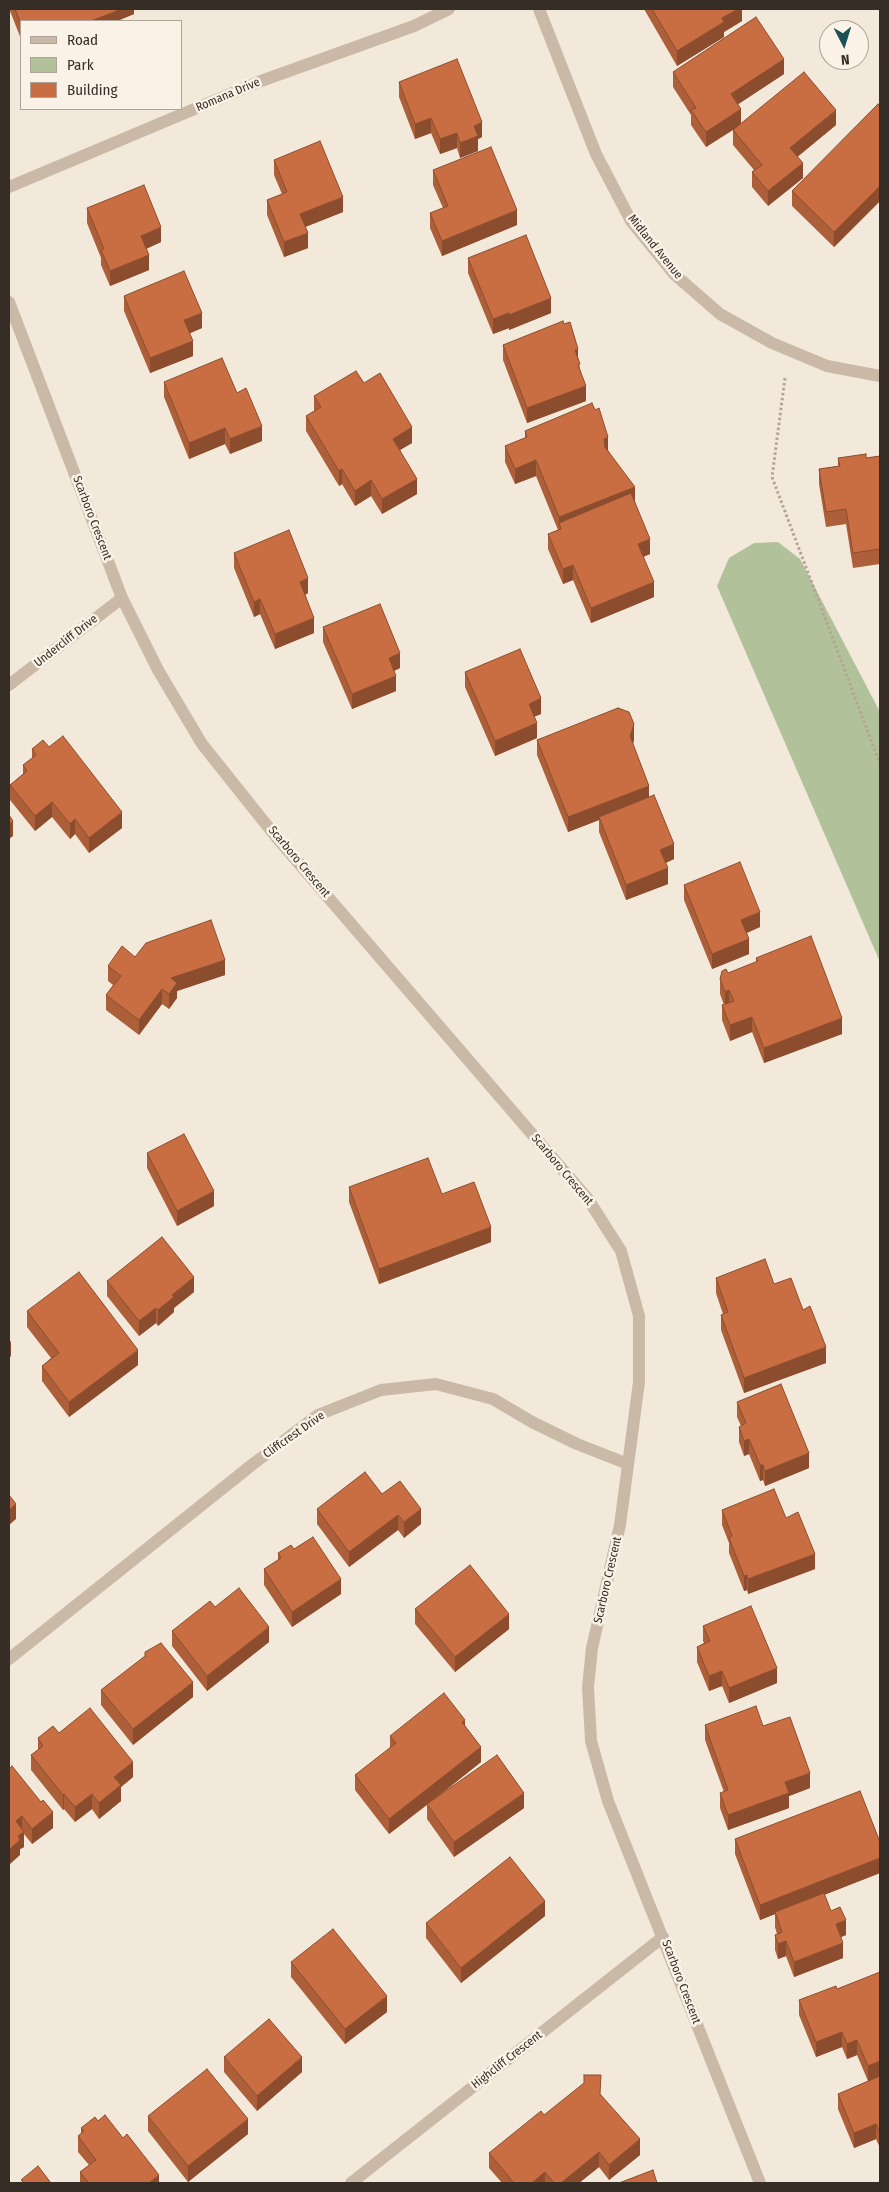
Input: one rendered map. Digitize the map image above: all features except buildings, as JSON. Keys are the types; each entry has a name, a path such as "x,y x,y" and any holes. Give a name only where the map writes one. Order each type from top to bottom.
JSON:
{"street":[{"name":"Romana Drive","path":"9,187 261,81 414,26 449,9"},
{"name":"Midland Avenue","path":"539,9 596,154 631,221 674,274 720,314 772,343 827,366 880,376"},
{"name":"Scarboro Crescent","path":"9,302 122,598 158,670 202,744 277,838 588,1199 621,1251 639,1316 639,1382 620,1525 592,1648 588,1687 591,1741 608,1800 760,2183"},
{"name":"Undercliff Drive","path":"9,685 122,598"},
{"name":"Cliffcrest Drive","path":"9,1659 253,1464 318,1415 381,1390 436,1384 493,1399 532,1422 577,1444 628,1464"},
{"name":"Highcliff Crescent","path":"351,2183 663,1936"}],"path":[{"path":"789,350 772,477 880,764"}],"green space":[{"path":"778,542 800,559 880,712 880,962 717,586 729,558 754,543"}]}
